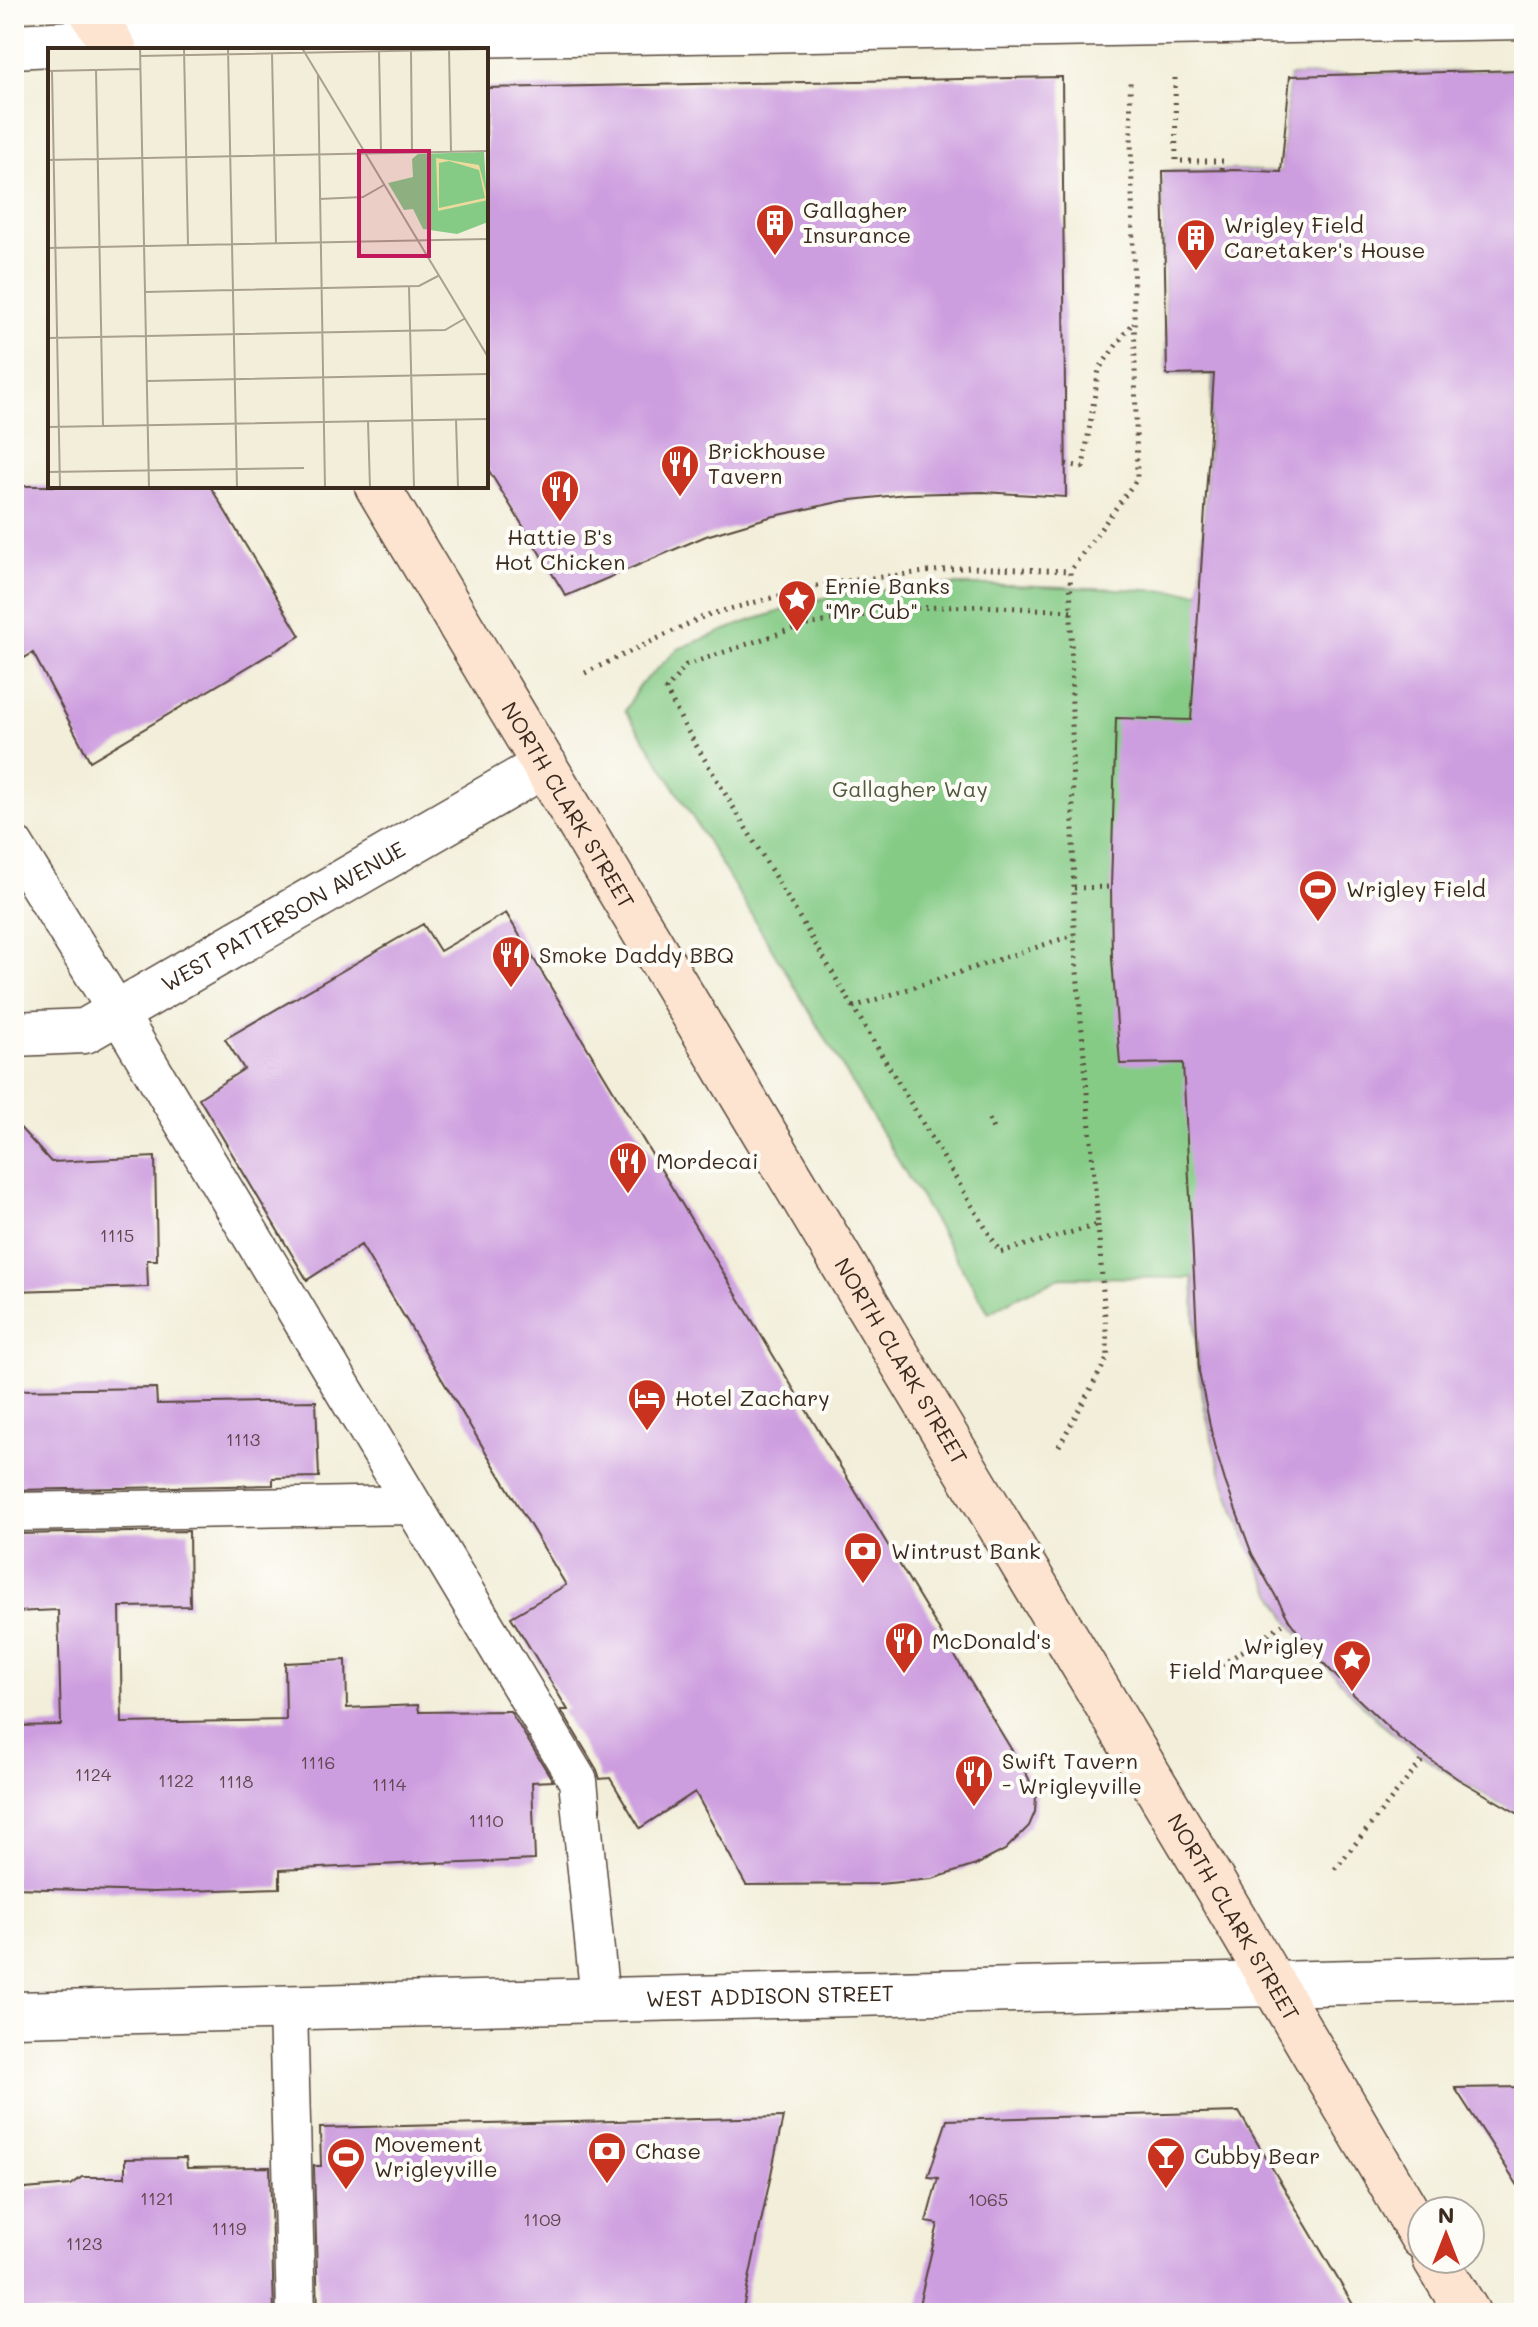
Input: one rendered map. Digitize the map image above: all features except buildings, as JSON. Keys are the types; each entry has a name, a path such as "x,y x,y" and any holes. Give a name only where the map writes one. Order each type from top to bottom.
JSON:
{"main road":[{"name":"NORTH CLARK STREET","path":"378,488 1406,2210"},
{"path":"1445,2275 1468,2313"}],"street":[{"path":"14,46 106,35 480,24 1524,17"},
{"name":"WEST PATTERSON AVENUE","path":"14,1034 85,1031 545,765"},
{"name":"WEST ADDISON STREET","path":"14,2014 1524,1978"}],"lane":[{"path":"14,845 578,1781 600,2000"},
{"path":"14,1512 411,1505"},
{"path":"288,2008 296,2313"}],"path":[{"path":"1059,1446 1108,1357 1074,935 1070,571 1137,479 1130,77"},
{"path":"1175,77 1176,161 1223,161 1222,170"},
{"path":"1066,464 1083,467 1099,369 1134,321"},
{"path":"585,673 707,615 828,583 969,567 1070,571"},
{"path":"1071,611 982,606 906,608 801,626 686,665 666,690 1000,1252 1098,1225"},
{"path":"1074,888 1111,887"},
{"path":"853,1007 1074,935"},
{"path":"989,1119 993,1129"},
{"path":"1208,1674 1289,1620"},
{"path":"1335,1869 1426,1756"}],"green space":[{"name":"Wrigley Field","path":"1524,70 1524,1815 1460,1780 1391,1732 1322,1661 1288,1619 1243,1532 1212,1439 1199,1375 1193,1278 1061,1277 989,1313 765,937 625,711 639,686 678,649 746,622 820,599 856,592 936,585 1200,592 1213,374 1167,375 1163,171 1281,172 1290,76"}],"place":[{"name":"Gallagher Insurance","path":"775,257"},
{"name":"Wrigley Field Caretaker's House","path":"1196,272"},
{"name":"Brickhouse Tavern","path":"680,498"},
{"name":"Hattie B's Hot Chicken","path":"560,523"},
{"name":"Ernie Banks \"Mr Cub\"","path":"797,633"},
{"name":"Wrigley Field","path":"1318,923"},
{"name":"Smoke Daddy BBQ","path":"511,989"},
{"name":"Mordecai","path":"628,1195"},
{"name":"Hotel Zachary","path":"647,1432"},
{"name":"Wintrust Bank","path":"863,1585"},
{"name":"McDonald's","path":"904,1675"},
{"name":"Wrigley Field Marquee","path":"1352,1693"},
{"name":"Swift Tavern - Wrigleyville","path":"974,1808"},
{"name":"Chase","path":"607,2185"},
{"name":"Cubby Bear","path":"1166,2190"},
{"name":"Movement Wrigleyville","path":"346,2191"}],"park label":[{"name":"Gallagher Way","path":"910,789"}]}
